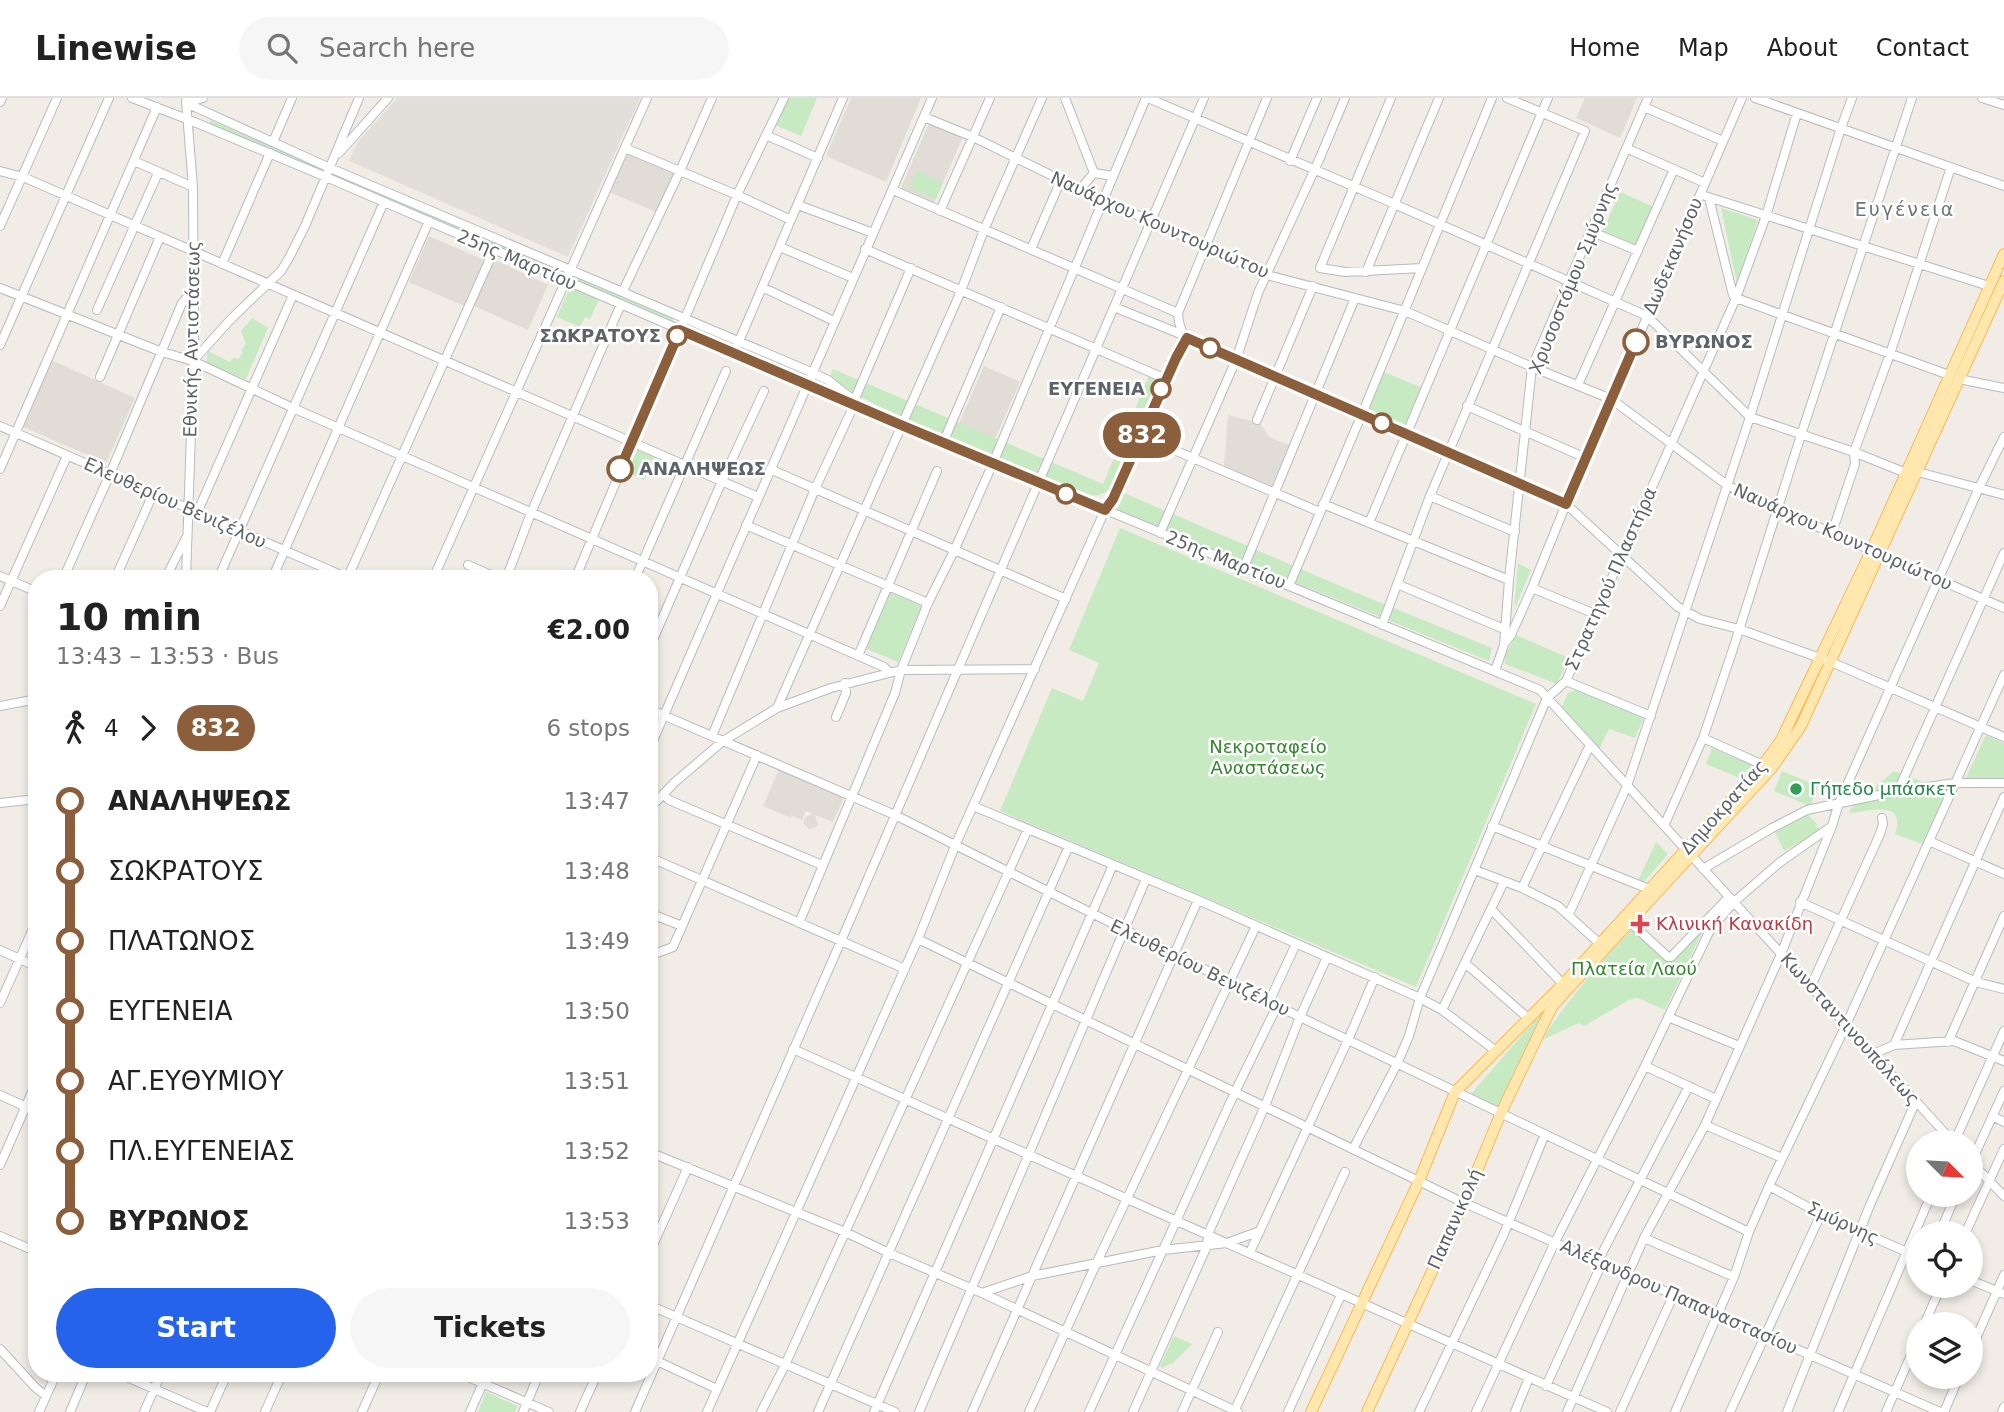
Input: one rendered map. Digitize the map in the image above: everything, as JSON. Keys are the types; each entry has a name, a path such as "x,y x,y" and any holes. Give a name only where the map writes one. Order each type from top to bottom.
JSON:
{"main road":[{"name":"Δημοκρατίας","path":"1876,551 1906,473 1999,287 2003,253"},
{"name":"Δημοκρατίας","path":"1311,1412 1419,1181 1455,1092 1563,984 1649,889 1689,853 1772,768 1801,726 1826,660 1876,551 1918,472 1954,377"},
{"name":"Δημοκρατίας","path":"1501,1114 1552,1007 1630,922 1763,765 1785,733 1826,660"},
{"name":"Παπανικολή","path":"1367,1412 1464,1202 1501,1114"}],"street":[{"path":"0,226 57,98"},
{"path":"0,345 109,98"},
{"name":"25ης Μαρτίου","path":"132,98 270,153 680,330 892,418 901,425 943,443 1540,690 1547,698"},
{"path":"186,100 202,98"},
{"path":"272,142 292,98"},
{"path":"193,362 230,320 281,271 305,226 359,98"},
{"path":"334,158 388,98"},
{"path":"437,570 647,98"},
{"path":"623,292 712,98"},
{"path":"579,570 737,195 784,98"},
{"path":"734,353 844,98"},
{"path":"658,730 932,98"},
{"path":"940,211 990,98"},
{"path":"777,708 961,290 1042,98"},
{"path":"1065,98 1094,173"},
{"path":"799,923 895,693 901,670 928,603 993,463 1147,98 1647,316 1750,417 1854,452 1906,473"},
{"path":"658,1359 1204,98"},
{"path":"707,1412 905,969 955,846 1185,337 1178,313 1267,98"},
{"path":"1290,161 1317,98"},
{"path":"1160,533 1236,360 1258,293 1345,98"},
{"path":"1391,98 1320,268 1345,272 1422,268"},
{"path":"1366,272 1439,98"},
{"path":"1289,586 1492,98"},
{"path":"1382,625 1430,496 1585,131 1507,98"},
{"path":"1369,523 1548,98"},
{"name":"Χρυσοστόμου Σμύρνης","path":"1495,671 1504,645 1508,580 1532,367 1648,98"},
{"name":"Δωδεκανήσου","path":"1504,645 1532,588 1647,316 1704,196 1705,183 1742,98"},
{"path":"1755,98 2004,186"},
{"path":"1569,914 1627,786 1750,417 1852,98"},
{"path":"1664,826 1703,738 1912,98"},
{"path":"1982,98 2004,105"},
{"name":"25ης Μαρτίου","path":"186,100 331,168 812,372 828,380 854,403"},
{"name":"Εθνικής Αντιστάσεως","path":"186,100 193,187 193,511 188,535 186,570"},
{"path":"0,469 157,107"},
{"path":"1644,107 1723,141"},
{"name":"Στρατηγού Πλαστήρα","path":"1353,1149 1397,1064 1420,998 1547,698 1566,681 1736,298 1766,216 1797,113"},
{"name":"Ναυάρχου Κουντουριώτου","path":"924,117 973,137 1267,275 1405,311 1611,399 1727,485 2004,608"},
{"path":"766,135 818,158"},
{"path":"625,148 791,220"},
{"path":"1626,149 1705,183"},
{"path":"222,264 270,153"},
{"path":"134,161 193,187"},
{"path":"1832,533 1855,464 1854,452 1890,354 1951,167"},
{"path":"1578,385 1674,169"},
{"path":"0,171 23,177 66,195 758,497"},
{"path":"97,310 158,173"},
{"path":"1094,173 1113,176"},
{"path":"1081,188 1094,173"},
{"path":"1031,249 1060,180"},
{"path":"893,190 1178,313"},
{"path":"1704,196 1999,287"},
{"path":"1704,196 1736,298 1954,377 2004,388"},
{"path":"222,570 384,202"},
{"path":"798,205 873,233"},
{"path":"276,570 429,221"},
{"path":"1591,231 1638,251"},
{"path":"100,376 160,237"},
{"path":"780,247 853,278"},
{"path":"865,249 1166,379"},
{"path":"352,570 494,250"},
{"path":"712,736 911,268"},
{"path":"1257,420 1313,286"},
{"path":"762,287 834,321"},
{"path":"0,288 193,362 889,671"},
{"path":"67,570 182,303 193,291"},
{"path":"193,511 293,295"},
{"path":"1244,567 1355,298"},
{"path":"509,570 531,513 621,304"},
{"path":"943,443 1001,307"},
{"path":"1114,307 1566,504 1685,612 1826,660 2004,737"},
{"path":"640,570 726,371"},
{"path":"658,628 764,391"},
{"path":"1467,406 1586,458"},
{"name":"Ελευθερίου Βενιζέλου","path":"0,426 327,570"},
{"path":"1141,436 1275,493 1369,523 1508,580"},
{"path":"1567,1412 1644,1238 1705,1125 1781,954 1839,803 2004,437"},
{"path":"0,606 67,456"},
{"path":"770,469 1066,599"},
{"path":"858,656 937,471"},
{"path":"1918,472 2004,495"},
{"path":"119,570 153,494"},
{"path":"1430,496 1514,532"},
{"path":"746,525 928,603"},
{"path":"169,570 188,535"},
{"path":"1898,791 2004,553"},
{"path":"468,565 479,570"},
{"path":"0,576 28,588"},
{"path":"1397,584 1504,629"},
{"path":"1532,588 1595,614"},
{"path":"658,799 723,741 777,708 845,683 901,670 1035,669"},
{"path":"1675,1412 1734,1277 1749,1232 1769,1186 1846,1025 2004,675"},
{"path":"1566,681 1651,716"},
{"path":"836,717 846,693 845,683"},
{"name":"Κωνσταντινουπόλεως","path":"1547,698 1942,1130"},
{"path":"0,706 28,704"},
{"name":"Ελευθερίου Βενιζέλου","path":"658,712 895,815 1348,1041 1749,1232"},
{"path":"1703,738 1763,765"},
{"path":"1522,888 1590,744"},
{"path":"658,953 673,947 757,755"},
{"path":"1703,869 1799,814 1898,791 1955,783 2004,783"},
{"path":"663,794 669,800 822,865"},
{"path":"1894,1045 2004,797"},
{"path":"0,803 28,800"},
{"path":"973,806 1198,900 1420,998 1442,1010 1496,1051"},
{"path":"1811,986 1880,834 1884,824 1882,818"},
{"path":"1492,826 1649,889"},
{"path":"1630,922 1668,957 1673,956 1731,899 1832,826"},
{"path":"761,1412 785,1365 1028,829"},
{"path":"1929,841 2004,873"},
{"path":"818,1412 1069,846"},
{"path":"658,861 905,969"},
{"path":"876,1408 1113,865"},
{"path":"1475,870 1522,888 1558,906 1599,943"},
{"path":"919,1412 1146,879"},
{"path":"1442,1010 1504,882"},
{"path":"1476,1412 1555,1242 1645,1066 1710,930 1731,899"},
{"path":"972,1412 1198,900"},
{"path":"1800,902 1976,982 2004,989"},
{"path":"1491,909 1563,984"},
{"path":"1948,1042 2004,916"},
{"path":"658,917 682,926"},
{"path":"1029,1412 1256,926"},
{"name":"Αλέξανδρου Παπαναστασίου","path":"918,939 1464,1202 1942,1412"},
{"path":"0,1003 28,940"},
{"path":"1089,1412 1235,1092 1296,944"},
{"path":"0,950 28,962"},
{"path":"1133,1412 1208,1246 1208,1234 1327,957"},
{"path":"1465,963 1528,1018"},
{"path":"1250,1252 1375,977"},
{"path":"1668,1017 1739,1046"},
{"path":"1960,1130 2004,1031"},
{"path":"1873,1054 1894,1045 1948,1042 1959,1043 2004,1061"},
{"path":"793,1049 1607,1412"},
{"path":"1645,1066 1716,1099"},
{"path":"1546,1386 1600,1262 1689,1086"},
{"path":"1983,1136 2004,1090"},
{"path":"0,1095 26,1106"},
{"path":"0,1164 28,1101"},
{"path":"1787,1412 1916,1101"},
{"path":"1992,1116 2004,1122"},
{"path":"1705,1125 1782,1158"},
{"path":"1419,1412 1509,1222 1545,1134"},
{"path":"1971,1221 2004,1149"},
{"path":"658,1155 845,1232 888,1254 982,1293 1236,1411 1345,1172"},
{"path":"658,1234 688,1167"},
{"path":"1983,1175 2004,1196"},
{"name":"Σμύρνης","path":"1769,1186 1821,1214 1906,1252"},
{"path":"1730,1412 1821,1214"},
{"path":"982,1293 1032,1276 1163,1251 1227,1243 1260,1231"},
{"path":"0,1236 28,1248"},
{"path":"1644,1238 1734,1277"},
{"path":"1838,1412 1906,1252"},
{"path":"1983,1326 2000,1293 2004,1275"},
{"path":"1983,1286 2000,1293"},
{"path":"1620,1412 1674,1294"},
{"path":"1288,1412 1340,1295"},
{"path":"658,1310 831,1384 876,1408 895,1412"},
{"path":"1182,1412 1218,1332"},
{"path":"0,1349 28,1379"},
{"path":"658,1361 718,1389"},
{"path":"1886,1412 1906,1367"},
{"path":"1515,1412 1529,1378"},
{"path":"30,1382 46,1396"},
{"path":"39,1412 52,1382"},
{"path":"70,1412 83,1382"},
{"path":"139,1382 209,1412 223,1382"},
{"path":"144,1412 158,1382"},
{"path":"265,1412 278,1382"},
{"path":"362,1412 375,1382"},
{"path":"523,1412 536,1382"},
{"path":"580,1412 593,1382"},
{"path":"635,1412 648,1382"},
{"path":"470,1412 482,1383 549,1412"},
{"path":"1942,1412 1953,1389"},
{"path":"2002,1412 2004,1407"}],"shaded area":[{"path":"397,98 640,98 568,257 349,161 357,143"},
{"path":"851,98 921,98 886,182 826,156"},
{"path":"1585,98 1637,98 1620,138 1576,118"},
{"path":"929,123 963,137 934,203 901,188"},
{"path":"627,152 674,172 656,212 609,192"},
{"path":"429,236 484,260 464,306 409,282"},
{"path":"493,259 548,285 528,330 472,305"},
{"path":"51,360 135,398 106,463 21,426"},
{"path":"984,366 1020,382 995,439 959,424"},
{"path":"1228,415 1260,423 1269,437 1289,445 1272,486 1224,466"},
{"path":"779,769 844,797 833,822 815,815 818,825 809,829 804,824 804,819 813,814 806,811 802,820 763,806"}],"green space":[{"path":"787,98 817,98 801,136 775,125"},
{"path":"210,121 320,166 321,170 320,172 209,124"},
{"path":"917,171 943,183 936,199 909,188"},
{"path":"337,174 560,270 558,273 335,178"},
{"path":"1620,192 1654,207 1636,248 1602,233"},
{"path":"1721,208 1758,220 1737,283"},
{"path":"580,278 672,317 674,322 575,281"},
{"path":"570,287 599,300 590,319 585,317 580,327 557,317"},
{"path":"252,318 268,328 246,379 206,363 208,351 230,362 233,358 239,359 246,344 241,331"},
{"path":"692,327 728,341 730,345 728,347 690,330"},
{"path":"746,350 794,369 796,374 794,376 745,355"},
{"path":"833,369 1103,484 1149,376 1158,380 1111,487 1102,494 1090,495 910,422 850,390 830,375"},
{"path":"1384,372 1423,388 1407,428 1367,411"},
{"path":"636,449 655,457 644,480 626,472"},
{"path":"1124,493 1492,648 1489,661 1119,511"},
{"name":"Νεκροταφείο Αναστάσεως","path":"1120,528 1536,704 1416,987 1000,811 1052,688 1083,701 1099,663 1069,650"},
{"path":"1518,563 1531,570 1514,610"},
{"path":"889,589 923,603 898,662 864,648"},
{"path":"1516,635 1569,658 1557,684 1505,664 1505,656"},
{"path":"1577,689 1644,717 1635,738 1609,729 1597,754 1560,711 1568,693"},
{"path":"1986,735 2004,743 2004,779 1969,783 1965,780"},
{"path":"1712,748 1752,765 1740,778 1706,764"},
{"name":"Γήπεδο μπάσκετ","path":"1782,771 1818,786 1810,806 1774,791"},
{"path":"1894,771 1945,790 1946,804 1927,846 1895,834 1896,816 1891,811 1849,813 1852,807"},
{"path":"1808,815 1818,825 1814,825 1822,830 1784,851 1775,832"},
{"path":"1656,842 1668,854 1643,883 1638,881"},
{"name":"Πλατεία Λαού","path":"1721,906 1723,908 1700,936 1665,1010 1638,998 1629,1000 1584,1026 1579,1023 1542,1040 1585,982 1633,928 1670,962"},
{"path":"1550,1003 1497,1108 1470,1095"},
{"path":"1174,1336 1192,1344 1174,1362 1162,1368 1160,1366"},
{"path":"486,1392 518,1406 515,1412 478,1412"}],"bus line":[{"name":"832","path":"620,469 680,330 1105,510 1113,499 1187,338 1566,504 1636,342"}],"place":[{"name":"ΣΩΚΡΑΤΟΥΣ","path":"677,336"},
{"name":"ΒΥΡΩΝΟΣ","path":"1636,342"},
{"name":"ΕΥΓΕΝΕΙΑ","path":"1161,389"},
{"name":"ΑΝΑΛΗΨΕΩΣ","path":"620,469"},
{"name":"Γήπεδο μπάσκετ","path":"1796,789"},
{"name":"Κλινική Κανακίδη","path":"1640,924"}],"district":[{"name":"Ευγένεια","path":"1905,209"}]}
